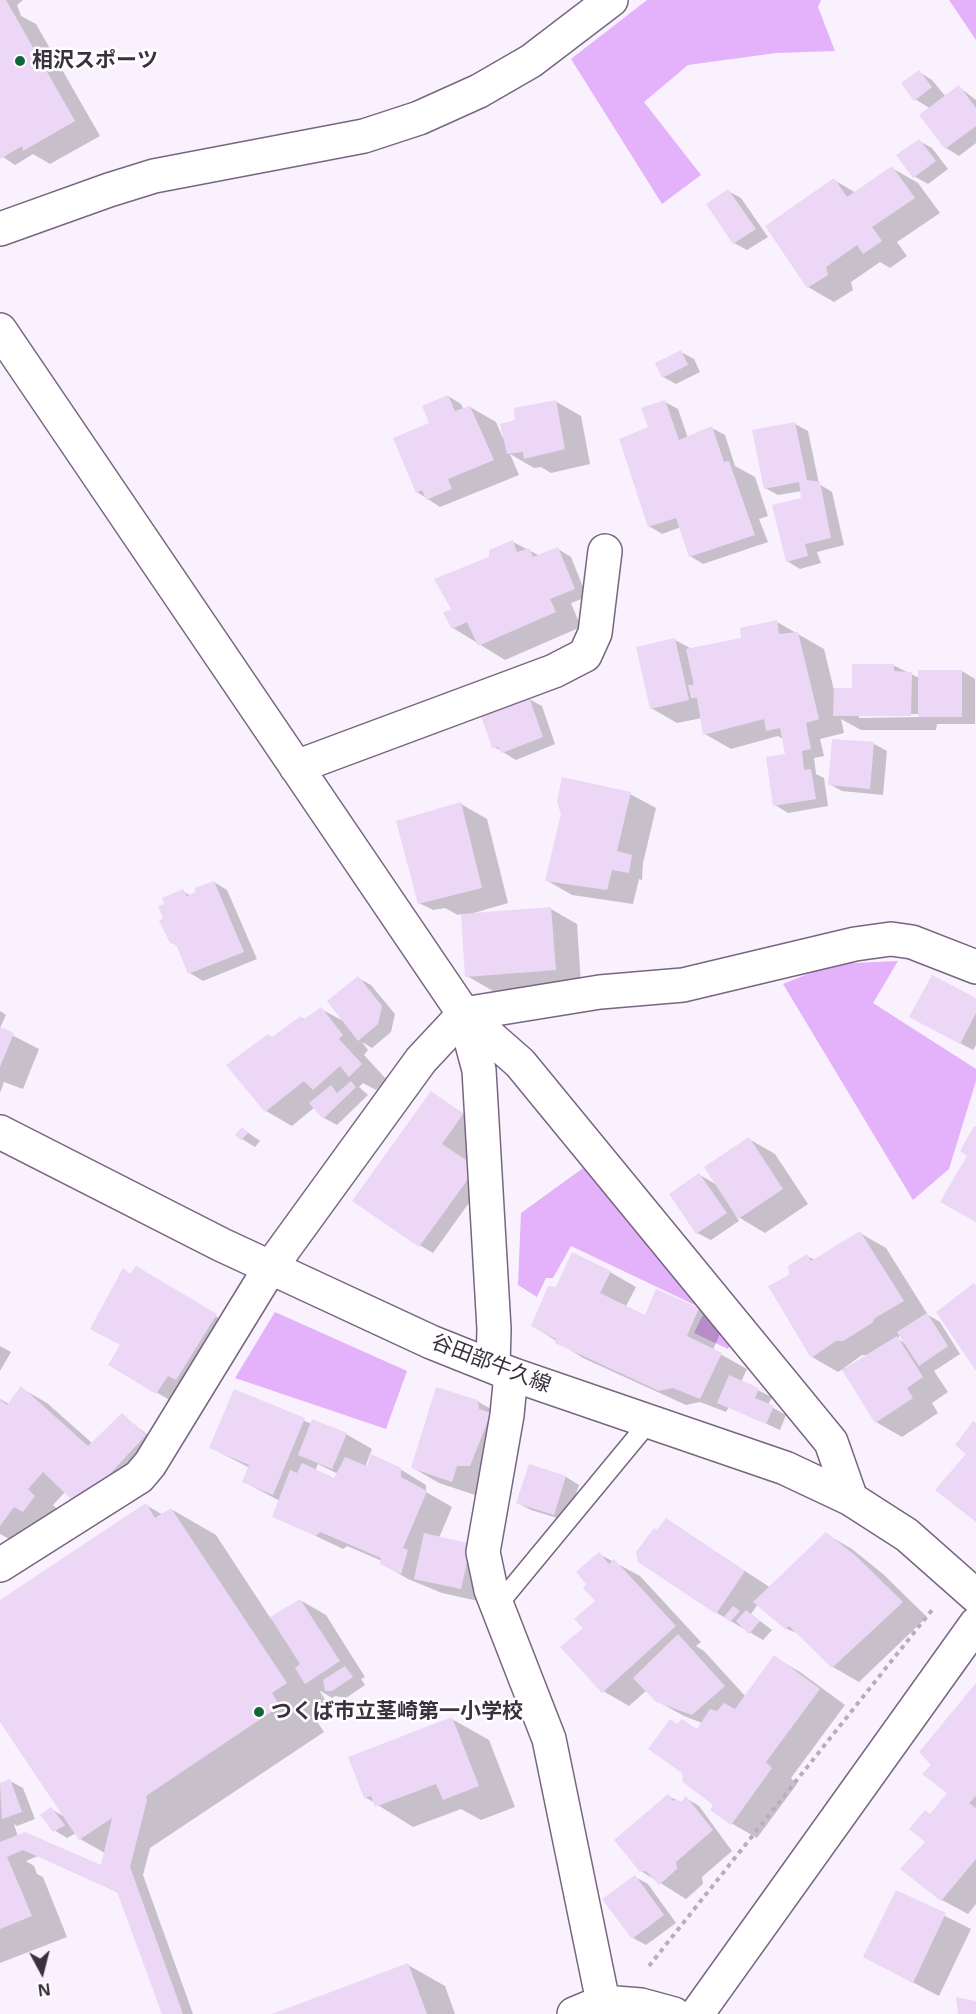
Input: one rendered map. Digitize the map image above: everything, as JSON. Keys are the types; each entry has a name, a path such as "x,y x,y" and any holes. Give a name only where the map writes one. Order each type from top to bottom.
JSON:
{"street":[{"path":"0,229 154,176 364,136 419,118 479,91 531,62 611,0"},
{"path":"0,330 464,1014 520,1063 831,1442 851,1499"},
{"path":"296,767 554,671 585,655 596,633 605,551"},
{"path":"0,1565 139,1477 150,1464 270,1268 421,1060 464,1014 600,992 683,985 855,944 891,939 912,942 976,967"},
{"path":"464,1014 479,1070 494,1329 507,1415 483,1552 497,1606 549,1739 589,2008 641,2006 674,2014"},
{"name":"谷田部牛久線","path":"0,1132 270,1268 431,1342 502,1370 785,1468 851,1499 907,1535 976,1596"},
{"path":"697,2014 976,1624"}],"lane":[{"path":"497,1606 650,1422"}],"path":[{"path":"647,1968 936,1605"}],"shaded area":[{"path":"647,0 821,0 818,7 835,51 776,53 688,65 644,102 701,175 662,204 571,59"},
{"path":"949,0 976,0 976,40"},
{"path":"898,961 873,1003 976,1069 976,1081 949,1169 913,1200 783,984 832,964"},
{"path":"586,1166 732,1341 728,1349 694,1333 703,1315 701,1308 571,1246 553,1278 546,1278 537,1297 518,1285 521,1213"},
{"path":"275,1312 407,1371 386,1429 235,1378"}],"building":[{"name":"相沢スポーツ","path":"0,0 6,0 75,121 23,151 22,146 0,159"},
{"path":"919,70 932,87 914,101 901,83"},
{"path":"959,85 976,108 976,126 945,149 919,115"},
{"path":"919,139 936,161 913,178 896,155"},
{"path":"892,166 915,198 872,227 882,241 863,254 857,245 826,267 828,275 807,288 765,226 834,178 847,197"},
{"path":"728,189 756,229 733,244 706,204"},
{"path":"681,350 688,365 662,378 655,363"},
{"path":"448,395 455,411 470,406 494,460 448,479 452,489 426,500 422,490 416,493 393,438 429,423 422,406"},
{"path":"556,400 565,449 524,459 523,452 507,454 500,424 515,420 514,408"},
{"path":"665,400 679,440 712,426 724,462 729,461 755,535 689,557 676,518 648,527 619,439 648,427 641,408"},
{"path":"795,422 807,480 820,482 831,538 805,544 808,556 786,562 772,505 801,498 799,482 764,489 752,430"},
{"path":"513,540 517,552 529,548 533,557 558,547 575,589 550,599 556,612 478,646 467,622 452,629 443,613 451,609 434,579 489,557 489,550"},
{"path":"777,620 779,634 798,632 819,719 806,723 811,749 802,751 804,770 811,769 816,799 773,806 766,757 785,754 780,728 766,731 764,719 703,735 697,698 691,698 688,685 694,685 686,649 741,638 740,628"},
{"path":"675,638 689,700 650,709 636,647"},
{"path":"852,664 894,664 894,671 912,672 911,716 833,716 834,688 852,688"},
{"path":"918,670 962,670 962,717 918,717"},
{"path":"529,697 543,737 502,753 498,747 492,748 481,716"},
{"path":"832,739 874,742 870,789 828,785"},
{"path":"562,777 631,792 617,851 632,855 629,873 612,870 607,890 545,881 561,814 557,802"},
{"path":"461,802 482,888 418,904 396,821"},
{"path":"214,881 244,952 188,974 176,944 170,943 159,921 163,918 158,906 164,904 162,898 183,889 187,896 195,892 195,888"},
{"path":"551,907 556,970 465,977 461,914"},
{"path":"932,975 976,998 976,1013 960,1044 909,1017"},
{"path":"358,976 382,1006 378,1024 358,1041 327,1001"},
{"path":"321,1007 343,1035 339,1039 362,1064 349,1077 340,1066 313,1090 304,1081 265,1112 226,1065 268,1034 272,1037 301,1016 303,1020"},
{"path":"0,1027 14,1033 0,1067"},
{"path":"351,1081 356,1087 323,1119 309,1103 331,1085 337,1093"},
{"path":"431,1091 463,1114 442,1144 469,1162 471,1175 419,1247 352,1201"},
{"path":"974,1126 976,1127 976,1222 940,1202 967,1156 960,1151"},
{"path":"242,1127 248,1133 241,1140 235,1135"},
{"path":"749,1137 783,1189 738,1219 704,1167"},
{"path":"699,1173 727,1213 696,1234 669,1194"},
{"path":"860,1231 904,1301 843,1341 836,1341 811,1358 768,1286 789,1275 788,1266 807,1254 811,1261"},
{"path":"572,1252 611,1271 600,1293 645,1315 656,1289 699,1308 687,1336 722,1353 700,1399 673,1388 659,1391 555,1343 556,1339 531,1326 548,1286 556,1287"},
{"path":"136,1266 217,1314 176,1380 168,1376 156,1394 108,1365 120,1345 90,1329 123,1268 130,1274"},
{"path":"974,1283 976,1286 976,1371 936,1312"},
{"path":"927,1313 948,1346 919,1366 897,1332"},
{"path":"897,1336 923,1377 907,1388 913,1398 875,1423 842,1370"},
{"path":"729,1375 759,1388 755,1398 774,1406 766,1424 717,1403"},
{"path":"21,1386 88,1446 122,1413 146,1435 109,1475 71,1499 43,1472 28,1489 35,1496 23,1512 14,1507 0,1526 0,1400 7,1405"},
{"path":"436,1387 478,1400 479,1409 491,1413 470,1466 457,1466 452,1482 411,1468"},
{"path":"234,1389 305,1418 273,1495 242,1482 249,1465 209,1448"},
{"path":"312,1419 347,1433 332,1469 298,1455"},
{"path":"973,1421 976,1423 976,1522 935,1490 966,1454 955,1445"},
{"path":"371,1454 401,1468 401,1477 427,1491 403,1548 408,1550 401,1574 380,1564 381,1558 320,1532 316,1536 272,1517 290,1470 297,1473 302,1463 334,1478 345,1457 367,1466"},
{"path":"529,1464 566,1476 554,1515 516,1503"},
{"path":"146,1503 155,1518 171,1508 287,1683 272,1693 280,1706 146,1796 147,1800 130,1867 183,2014 162,2014 117,1892 23,1850 7,1857 32,1916 0,1929 0,1842 25,1832 101,1865 112,1818 79,1840 0,1722 0,1600"},
{"path":"666,1518 745,1571 716,1614 638,1562 636,1552 654,1528 657,1530"},
{"path":"826,1532 857,1557 903,1602 832,1668 789,1626 785,1629 753,1602"},
{"path":"424,1533 471,1544 461,1589 414,1579"},
{"path":"599,1552 609,1564 614,1559 676,1626 602,1693 560,1647 583,1628 574,1619 595,1601 583,1588 586,1584 576,1572"},
{"path":"300,1599 340,1661 305,1684 295,1668 300,1664 270,1617"},
{"path":"733,1606 740,1611 730,1622 724,1617"},
{"path":"746,1610 760,1621 749,1634 736,1621"},
{"path":"678,1634 725,1686 692,1715 656,1702 633,1678"},
{"path":"774,1655 820,1689 766,1762 772,1768 731,1825 710,1810 713,1805 683,1782 682,1773 648,1749 670,1719 677,1724 682,1719 697,1729 710,1709 717,1711 724,1703 735,1709"},
{"path":"345,1666 353,1677 332,1691 325,1691 323,1680"},
{"path":"976,1683 976,1796 969,1803 976,1808 976,1859 941,1901 900,1869 925,1842 909,1829 925,1810 930,1814 947,1793 922,1774 931,1765 919,1752"},
{"path":"452,1717 479,1786 443,1800 436,1784 375,1807 371,1796 364,1798 348,1757"},
{"path":"10,1779 22,1812 2,1819 0,1783"},
{"path":"668,1794 673,1801 676,1798 680,1803 686,1796 713,1830 676,1862 677,1869 659,1885 646,1871 640,1872 614,1840"},
{"path":"51,1807 65,1825 53,1832 40,1815"},
{"path":"635,1875 664,1915 632,1939 602,1899"},
{"path":"896,1890 946,1913 913,1983 863,1957"},
{"path":"408,1963 427,2014 272,2014"},
{"path":"956,1997 976,2001 976,2014 958,2014"}],"place":[{"name":"相沢スポーツ","path":"20,61"},
{"name":"つくば市立茎崎第一小学校","path":"259,1712"}]}
